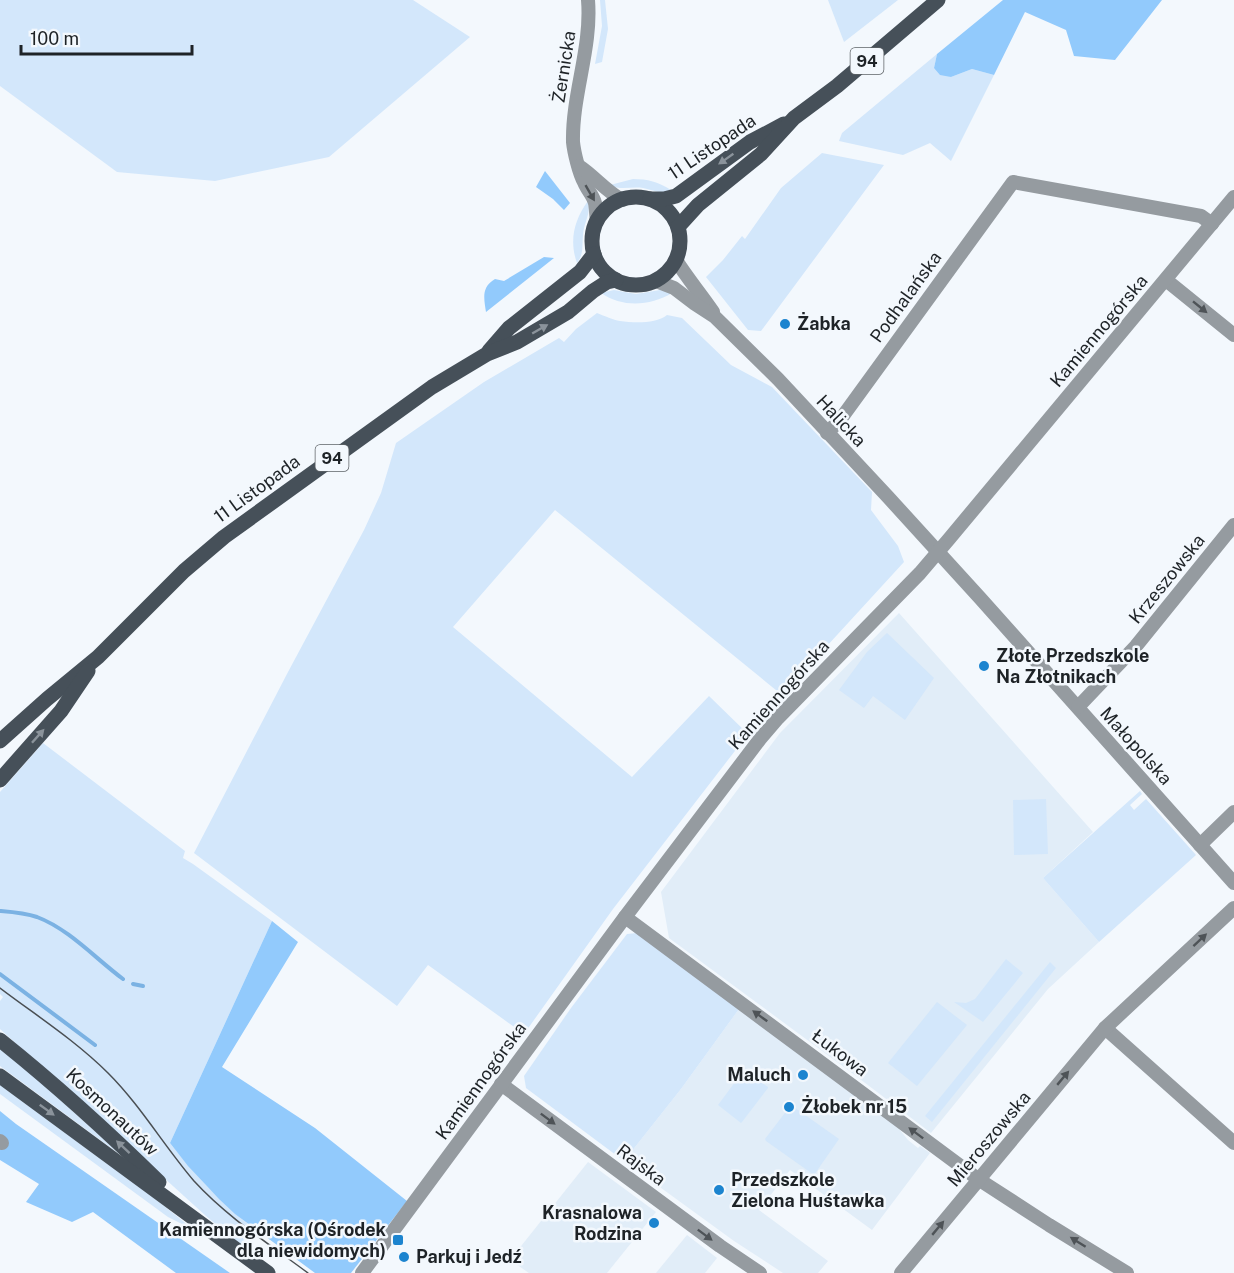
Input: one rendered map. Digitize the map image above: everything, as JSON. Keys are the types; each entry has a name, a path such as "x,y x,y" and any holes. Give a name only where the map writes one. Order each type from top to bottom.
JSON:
{"main road":[{"name":"11 Listopada","path":"678,227 698,205 761,154 794,118 868,60 938,0"},
{"name":"11 Listopada","path":"649,199 676,196 750,142 794,118"},
{"name":"94","path":"622,200 631,197 649,199"},
{"path":"622,200 605,210 597,221 592,243 594,254 602,270 616,280 636,285 656,281 664,275 676,260 679,249 678,227 670,213 649,199"},
{"name":"11 Listopada","path":"487,354 509,328 580,272 594,254"},
{"name":"11 Listopada","path":"0,741 98,657 184,571 224,537 432,387 487,354 517,342 568,312 607,282 616,280"},
{"name":"11 Listopada","path":"0,780 61,711 98,657"},
{"name":"Kosmonautów","path":"0,1040 28,1062 128,1152 195,1218"},
{"name":"Kosmonautów","path":"0,1076 268,1273"}],"street":[{"name":"Żernicka","path":"579,166 573,140 590,18 588,0"},
{"path":"579,166 622,200"},
{"path":"579,166 584,183 595,202 597,221"},
{"name":"Podhalańska","path":"827,433 840,420 1013,182 1207,220"},
{"name":"Kamiennogórska","path":"362,1273 625,916 766,732 920,573 1166,279 1207,220 1234,197"},
{"name":"Halicka","path":"676,260 703,296 715,317"},
{"path":"1166,279 1234,335"},
{"name":"Halicka","path":"656,281 678,290 715,317 778,379 938,552"},
{"name":"Krzeszowska","path":"1078,707 1136,646 1234,525"},
{"name":"Małopolska","path":"938,552 1234,883"},
{"path":"1200,845 1234,812"},
{"name":"Mieroszowska","path":"900,1273 1105,1028 1234,908"},
{"name":"Łukowa","path":"625,916 978,1179 1127,1273"},
{"path":"1105,1028 1234,1143"},
{"name":"Rajska","path":"501,1084 760,1273"}],"shaded area":[{"path":"0,0 413,0 470,37 329,157 215,181 117,172 0,86"},
{"path":"600,0 605,0 608,29 602,62 595,64 602,26"},
{"path":"828,0 898,0 844,42"},
{"path":"1003,0 1162,0 1115,60 1074,56 1066,30 1025,12 994,75 972,69 951,77 940,75 934,68 937,54"},
{"path":"937,54 934,68 951,77 972,69 994,75 951,161 930,143 903,155 839,141 842,133"},
{"path":"822,153 884,165 761,331 748,330 706,277 742,236 745,239 781,188"},
{"path":"545,171 570,203 564,210 536,187"},
{"path":"633,179 653,181 671,190 660,192 643,188 618,188 610,185"},
{"path":"588,201 589,210 582,253 577,263 573,247 574,231 579,216"},
{"path":"544,257 554,258 486,312 484,294 491,282 495,279 504,281"},
{"path":"614,290 636,294 660,290 672,293 655,301 636,304 618,301 601,293"},
{"path":"597,313 632,322 651,321 667,315 682,318 731,365 772,387 872,492 871,510 898,546 904,562 782,695 555,510 453,627 632,777 709,696 748,734 613,909 524,1034 428,965 397,1006 194,853 364,530 381,493 396,443 484,382 559,338 564,342 576,329"},
{"path":"899,613 1093,832 1043,878 1099,942 1048,989 931,1133 669,938 661,892 780,733"},
{"path":"887,633 934,678 905,720 873,696 864,708 839,690 867,652"},
{"path":"43,743 185,851 183,858 272,921 170,1143 209,1188 253,1228 241,1245 0,1029 0,1001 3,997 0,994 0,792"},
{"path":"1140,791 1142,794 1130,805 1134,810 1146,799 1196,855 1099,942 1043,878"},
{"path":"1046,799 1048,854 1014,855 1013,800"},
{"path":"272,921 298,942 222,1067 315,1128 407,1201 351,1273 315,1273 235,1214 188,1166 170,1143"},
{"path":"637,933 739,1009 681,1089 624,1161 526,1088 524,1076 571,1008 627,934"},
{"path":"1006,959 1023,973 983,1022 954,1002 966,1003 975,999"},
{"path":"1050,962 1056,968 932,1122 925,1116"},
{"path":"937,1002 967,1025 917,1086 888,1063"},
{"name":"Żłobek nr 15","path":"739,1009 896,1125 918,1148 920,1146 930,1153 872,1230 790,1170 759,1210 828,1261 818,1273 783,1273 734,1241 624,1161 681,1089"},
{"path":"0,1049 33,1075 122,1156 0,1066"},
{"path":"744,1070 768,1088 741,1123 718,1105"},
{"path":"0,1085 194,1230 168,1217 0,1094"},
{"path":"791,1105 839,1139 814,1175 765,1139"},
{"path":"0,1111 230,1273 176,1273 93,1212 72,1222 26,1202 39,1184 0,1160"},
{"path":"588,1162 656,1212 607,1273 529,1273 510,1260"},
{"path":"687,1235 717,1258 705,1273 656,1273"}],"waterway":[{"path":"0,911 37,917 49,922 123,979"},
{"path":"0,974 95,1045"},
{"path":"133,984 143,986"}],"tram line":[{"path":"0,988 96,1061 131,1099 194,1181 249,1230 308,1273"}],"place":[{"name":"Żabka","path":"785,324"},
{"name":"Złote Przedszkole Na Złotnikach","path":"984,666"},
{"name":"Maluch","path":"803,1075"},
{"name":"Żłobek nr 15","path":"789,1107"},
{"name":"Przedszkole Zielona Huśtawka","path":"719,1190"},
{"name":"Krasnalowa Rodzina","path":"654,1223"},
{"name":"Kamiennogórska (Ośrodek dla niewidomych)","path":"398,1240"},
{"name":"Parkuj i Jedź","path":"404,1257"}]}
